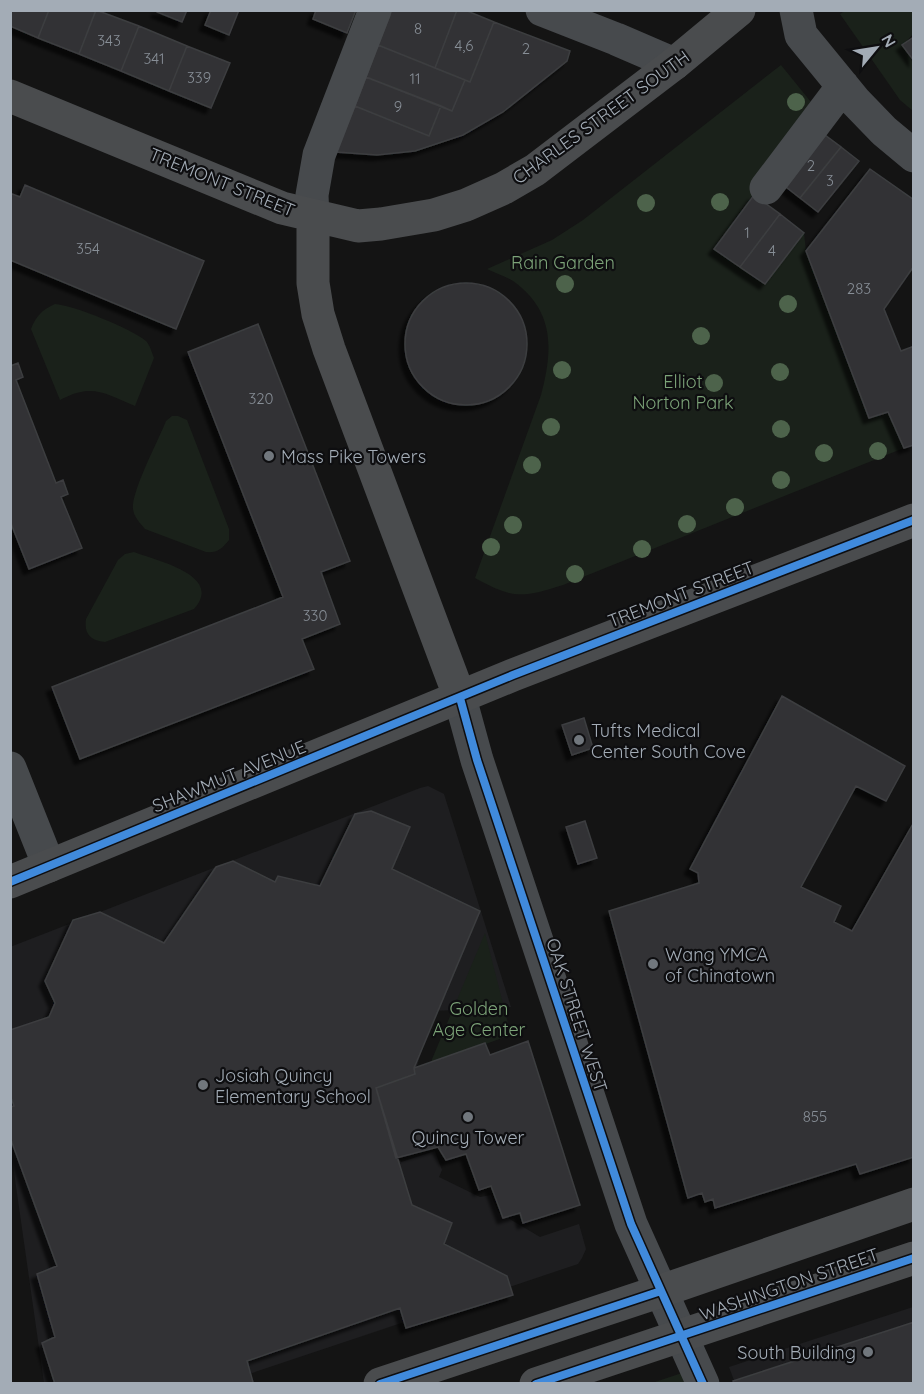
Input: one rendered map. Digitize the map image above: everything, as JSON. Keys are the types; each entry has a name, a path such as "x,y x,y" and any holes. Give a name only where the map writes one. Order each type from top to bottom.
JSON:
{"main road":[{"name":"CHARLES STREET SOUTH","path":"313,217 358,226 381,224 434,215 465,205 504,188 535,170 674,64 740,10"},
{"name":"TREMONT STREET","path":"10,96 282,208 313,217 313,283 318,314 429,621 460,698 513,675 914,520"},
{"name":"SHAWMUT AVENUE","path":"10,882 460,698"},
{"name":"WASHINGTON STREET","path":"380,1383 661,1291 914,1204"},
{"name":"WASHINGTON STREET","path":"536,1383 914,1258"}],"street":[{"path":"313,217 312,195 318,155 375,10"},
{"path":"542,10 674,64"},
{"path":"796,10 801,35 884,131 914,156"},
{"path":"766,188 843,86"},
{"name":"OAK STREET WEST","path":"460,698 477,760 631,1224 703,1383"},
{"path":"10,768 49,866"}],"shaded area":[{"name":"Josiah Quincy Elementary School","path":"428,786 444,794 511,1007 434,1011 395,1143 401,1162 435,1151 442,1170 439,1177 480,1197 491,1195 498,1212 540,1237 579,1224 586,1249 582,1258 578,1264 222,1383 44,1383 11,1151 10,947"},
{"name":"South Building","path":"913,1307 913,1383 735,1383 729,1367"}],"green space":[{"path":"845,11 913,11 913,34 903,45 913,63 913,111 900,100 840,14"},
{"name":"Elliot Norton Park","path":"781,65 815,107 714,249 765,284 804,233 806,251 869,418 888,412 904,448 563,585 518,594 499,590 475,578 541,395 548,362 547,332 537,305 513,281 487,269 552,240 583,220"},
{"path":"55,304 102,318 146,341 154,358 135,406 106,394 90,391 60,400 31,329 40,314"},
{"path":"172,416 187,420 229,529 229,540 216,551 206,552 145,529 133,509 141,478 166,421"},
{"path":"134,552 184,571 201,587 201,597 194,609 105,642 95,640 87,632 86,619 118,560 125,554"},
{"name":"Golden Age Center","path":"485,933 511,1035 430,1064"},
{"path":"682,1373 685,1384 649,1384"}],"building":[{"path":"10,10 49,10 38,38 10,26"},
{"path":"49,10 96,10 79,54 38,38"},
{"path":"96,10 139,26 121,71 79,54"},
{"path":"157,10 187,10 182,22 157,12"},
{"path":"211,10 239,10 229,35 205,25"},
{"path":"316,10 356,10 347,33 313,19"},
{"path":"392,10 457,10 435,68 378,45"},
{"path":"457,10 465,10 494,22 470,82 435,68"},
{"path":"494,22 570,51 567,61 503,112 463,135 415,151 377,155 336,152 355,106 429,136 441,106 452,111 465,80 470,82"},
{"path":"139,26 187,46 169,91 121,71"},
{"path":"914,37 914,61 902,45"},
{"path":"378,45 465,80 452,111 366,77"},
{"path":"187,46 230,63 211,108 169,91"},
{"path":"366,77 441,106 429,136 355,106"},
{"path":"821,132 841,147 800,198 781,183"},
{"path":"841,147 859,161 818,212 800,198"},
{"path":"870,169 914,200 914,266 884,309 901,351 914,346 914,445 904,448 888,412 869,418 806,251"},
{"path":"25,185 204,261 176,329 10,260 10,193 20,197"},
{"path":"754,195 780,214 740,267 714,249"},
{"path":"780,214 804,233 765,284 740,267"},
{"path":"466,283 489,288 500,293 509,301 517,310 522,321 527,344 522,367 517,378 509,387 500,395 489,400 466,405 443,400 432,395 423,387 415,378 410,367 405,344 410,321 415,310 423,301 432,293 443,288"},
{"name":"Mass Pike Towers","path":"258,324 350,561 321,572 340,624 302,639 314,669 80,759 52,687 283,597 188,352"},
{"path":"18,363 23,377 16,380 56,483 63,480 68,494 61,497 82,548 29,569 10,521 10,366"},
{"path":"782,696 905,766 886,801 856,786 801,887 841,906 834,922 852,931 914,822 914,1157 860,1174 856,1164 715,1208 713,1199 705,1202 702,1193 688,1198 609,911 699,883 698,873 690,869"},
{"name":"Tufts Medical Center South Cove","path":"584,718 593,748 572,755 562,725"},
{"name":"Josiah Quincy Elementary School","path":"371,811 410,827 392,869 480,911 414,1068 415,1074 376,1088 412,1205 452,1223 444,1244 507,1276 513,1295 406,1328 400,1308 247,1361 253,1382 248,1384 55,1384 42,1343 55,1337 37,1274 57,1266 10,1137 10,1107 14,1106 10,1095 10,1030 49,1017 55,1003 45,981 73,920 100,912 164,943 216,867 233,861 275,882 278,876 320,886 355,814"},
{"path":"585,821 597,858 578,864 566,827"},
{"name":"Quincy Tower","path":"528,1041 580,1205 523,1223 520,1213 503,1218 491,1186 479,1190 466,1154 446,1160 438,1147 396,1158 376,1088 415,1074 414,1068 485,1043 490,1055"},
{"name":"South Building","path":"914,1322 914,1384 734,1384 733,1381"}],"cycle path":[{"path":"10,882 513,675 914,520"},
{"path":"460,698 477,760 631,1224 703,1384"},
{"path":"536,1384 914,1258"},
{"path":"380,1384 661,1291"}],"place":[{"name":"Mass Pike Towers","path":"269,456"},
{"name":"Tufts Medical Center South Cove","path":"579,740"},
{"name":"Wang YMCA of Chinatown","path":"653,964"},
{"name":"Josiah Quincy Elementary School","path":"203,1085"},
{"name":"Quincy Tower","path":"468,1117"},
{"name":"South Building","path":"868,1352"}],"park label":[{"name":"Rain Garden","path":"563,262"}]}
